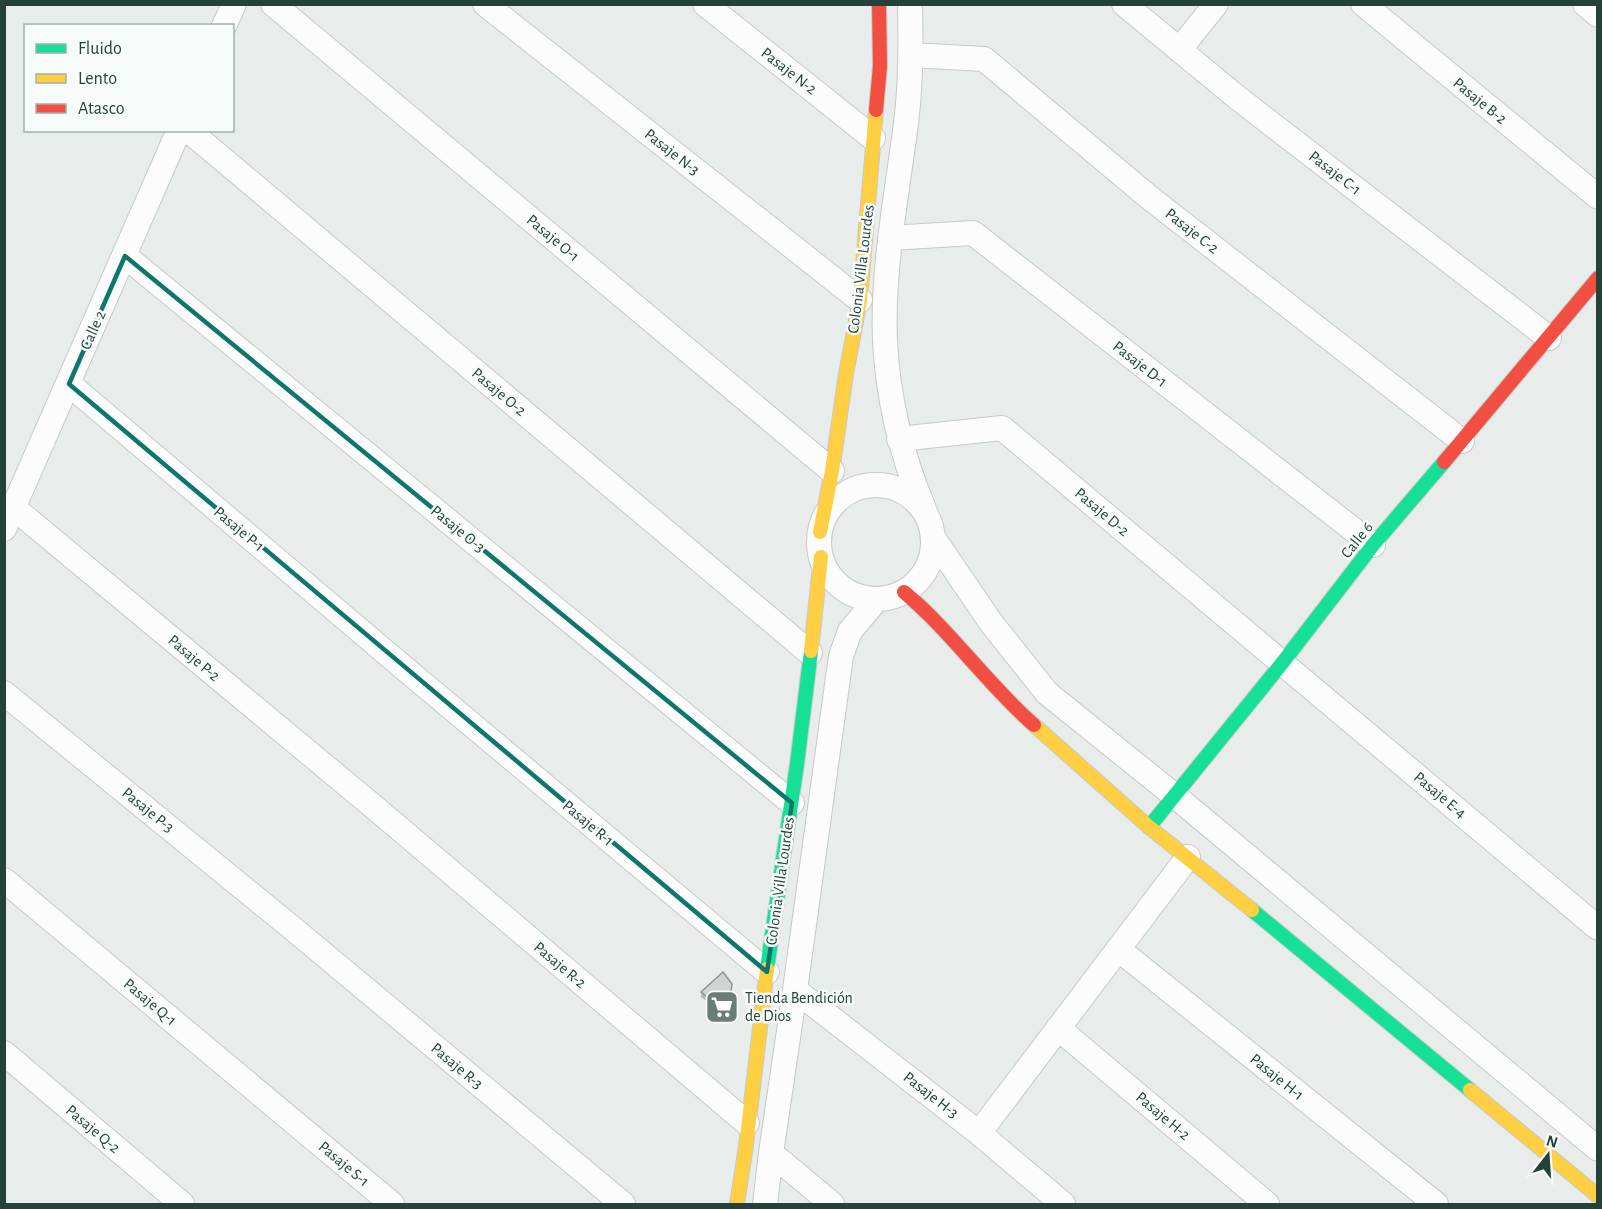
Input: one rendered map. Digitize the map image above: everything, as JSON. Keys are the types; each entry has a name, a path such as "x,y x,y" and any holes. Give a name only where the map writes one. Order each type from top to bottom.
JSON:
{"street":[{"path":"225,24 234,4"},
{"name":"Pasaje O-1","path":"273,4 832,471"},
{"name":"Pasaje N-3","path":"485,4 860,300"},
{"name":"Pasaje N-2","path":"705,4 873,138"},
{"name":"Colonia Villa Lourdes","path":"820,532 860,300 880,66 879,4"},
{"name":"Colonia Villa Lourdes","path":"910,4 911,55 907,120 890,238 885,293 885,341 890,395 899,440 910,476 924,509"},
{"name":"Pasaje C-1","path":"1124,4 1239,99 1549,338"},
{"path":"1179,50 1216,4"},
{"name":"Pasaje B-2","path":"1362,4 1598,197"},
{"path":"1585,4 1598,15"},
{"name":"Pasaje C-2","path":"911,55 984,59 1150,198 1462,441"},
{"name":"Calle 2","path":"9,519 178,132"},
{"name":"Pasaje O-2","path":"191,132 810,653"},
{"name":"Pasaje D-1","path":"890,238 973,233 1373,545"},
{"name":"Pasaje O-3","path":"125,256 792,802"},
{"name":"Calle 6","path":"1149,827 1373,545 1598,278"},
{"name":"Pasaje P-1","path":"69,384 410,673"},
{"name":"Pasaje D-2","path":"899,440 1002,428 1282,662"},
{"path":"876,484 896,488 913,497 924,509 931,523 934,539 932,555 926,570 904,592 877,599 863,597 849,592 827,571 821,557 820,532 826,513 839,498 856,488 876,484"},
{"name":"Pasaje P-2","path":"9,519 374,807"},
{"path":"934,539 992,624 1047,693 1175,796 1598,1149"},
{"name":"Colonia Villa Lourdes","path":"737,1204 792,802 821,557"},
{"path":"904,592 922,607 1028,720 1149,827 1598,1196"},
{"name":"Colonia Villa Lourdes","path":"765,1204 841,656 850,631 877,599"},
{"name":"Pasaje E-4","path":"1282,662 1598,928"},
{"name":"Pasaje R-1","path":"410,673 767,972"},
{"name":"Pasaje P-3","path":"4,693 291,927"},
{"name":"Pasaje R-2","path":"374,807 747,1124"},
{"path":"979,1133 1188,857"},
{"name":"Pasaje Q-1","path":"4,880 295,1123"},
{"name":"Pasaje R-3","path":"291,927 623,1204"},
{"name":"Pasaje H-1","path":"1118,949 1436,1204"},
{"name":"Pasaje H-3","path":"795,990 979,1133 1063,1204"},
{"name":"Pasaje H-2","path":"1058,1028 1267,1204"},
{"name":"Pasaje Q-2","path":"4,1053 182,1204"},
{"name":"Pasaje S-1","path":"295,1123 392,1204"},
{"path":"771,1153 832,1204"}],"highlighted area":[{"path":"125,256 792,803 767,972 69,384"}],"building":[{"name":"Tienda Bendición de Dios","path":"723,972 732,984 728,1012 701,992"}],"traffic: fast":[{"path":"1149,827 1283,662 1373,545 1444,462"},
{"path":"767,969 811,651"},
{"path":"1252,910 1470,1090"}],"traffic: slow":[{"path":"820,532 860,300 876,110"},
{"path":"811,651 821,557"},
{"path":"1034,725 1149,827 1252,910"},
{"path":"737,1204 767,969"},
{"path":"1470,1090 1598,1196"}],"traffic: jam":[{"path":"876,110 880,66 879,4"},
{"path":"1444,462 1598,278"},
{"path":"904,592 938,623 1000,692 1034,725"}],"place":[{"name":"Tienda Bendición de Dios","path":"722,1007"}]}
